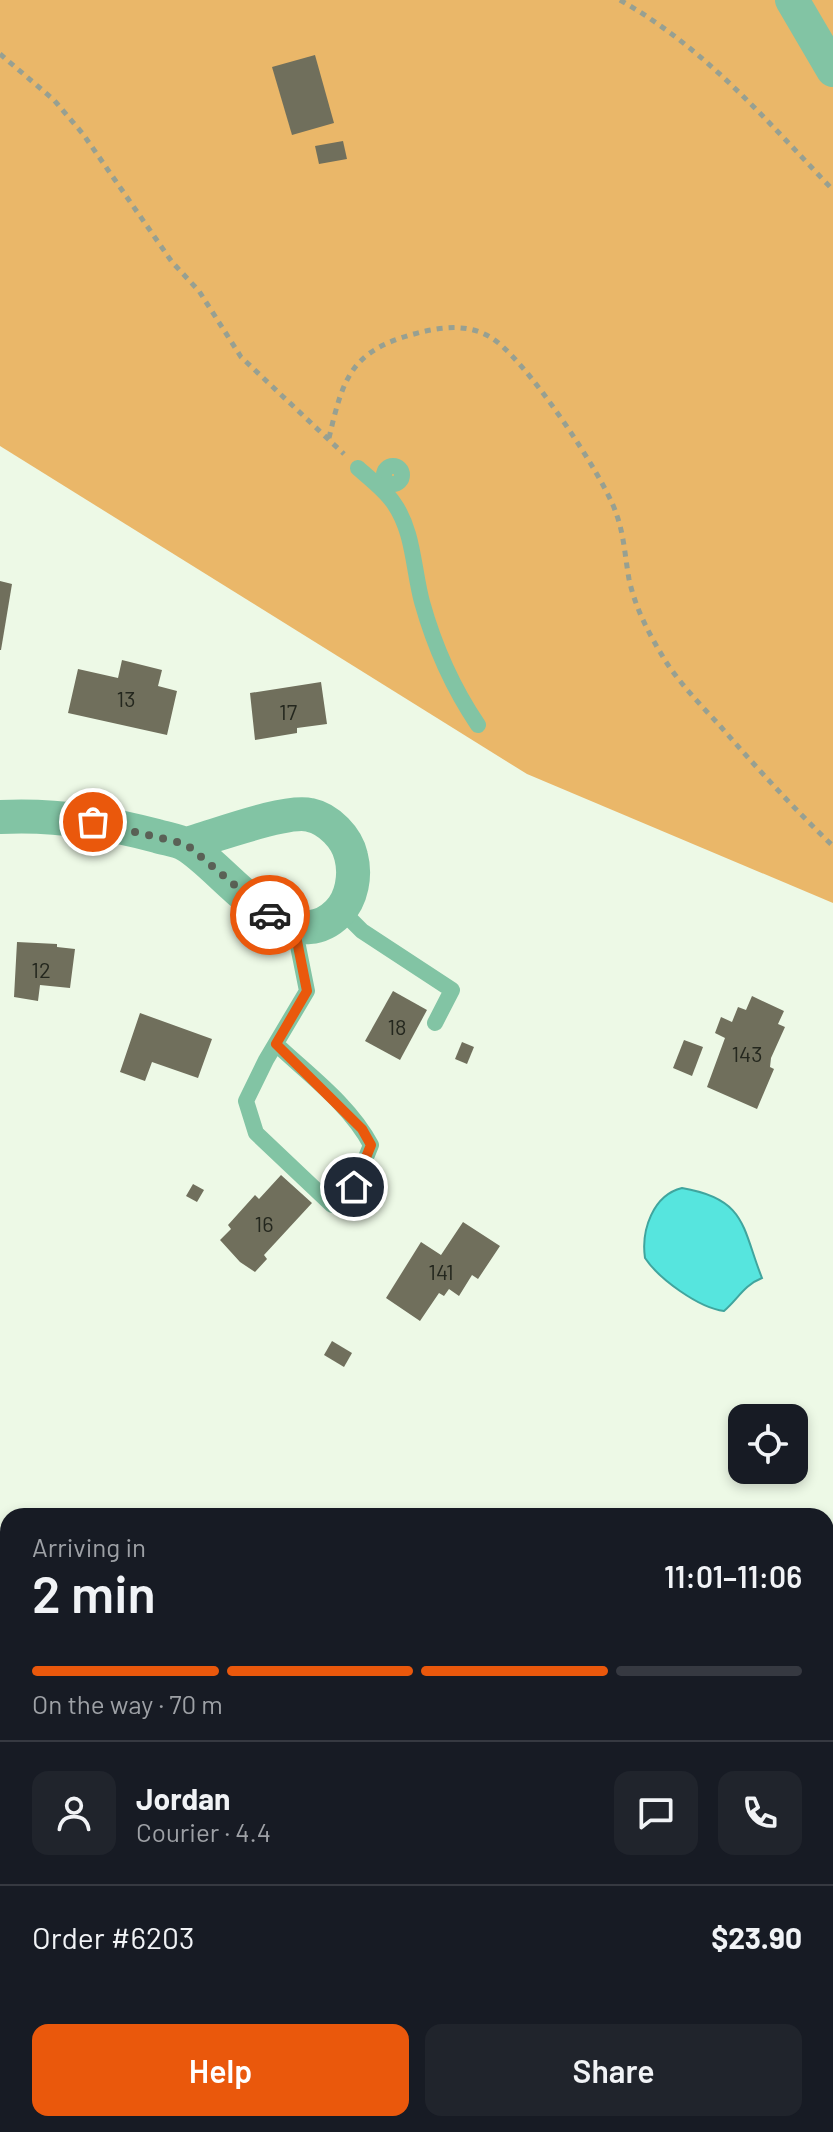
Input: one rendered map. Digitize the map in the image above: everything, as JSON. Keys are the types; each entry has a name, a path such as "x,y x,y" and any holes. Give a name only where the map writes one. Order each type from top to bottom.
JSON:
{"street":[{"path":"792,0 833,70"},
{"path":"0,817 28,815 115,825 186,844 250,900 294,926 315,927 341,910 351,890 353,865 349,847 337,831 310,814 278,818 186,844"}],"lane":[{"path":"358,468 377,479 400,514 409,535 422,603 433,635 458,695 478,725"},
{"path":"341,910 362,931 434,975 452,990 435,1023"},
{"path":"276,1044 341,1105 371,1145 354,1187 332,1205 256,1133 246,1101 276,1044 307,991 294,926"}],"path":[{"path":"620,0 655,20 710,61 833,190"},
{"path":"0,54 54,100 83,134 172,262 199,291 241,357 358,468"},
{"path":"329,438 335,410 353,370 372,349 386,341 454,327 489,336 508,350 563,424 610,500 641,616 665,660 783,799 833,846"}],"shaded area":[{"path":"0,0 833,0 833,903 527,774 0,446"}],"water":[{"path":"682,1188 703,1193 731,1208 745,1230 762,1278 746,1288 724,1311 680,1291 645,1258 645,1236 651,1215 663,1198"}],"building":[{"path":"315,55 334,123 292,135 272,67"},
{"path":"343,141 347,159 319,164 315,146"},
{"path":"0,581 12,584 1,650 0,650"},
{"path":"122,660 162,670 158,686 177,691 167,735 68,713 78,669 118,678"},
{"path":"321,682 327,724 297,728 297,733 255,740 250,693"},
{"path":"17,942 57,944 57,947 75,949 70,988 40,985 38,1001 14,997"},
{"path":"393,991 427,1010 400,1060 365,1041"},
{"path":"752,996 784,1011 778,1024 785,1027 771,1058 770,1067 774,1069 757,1109 707,1087 725,1038 715,1033 721,1017 732,1022 738,1007 746,1010"},
{"path":"140,1013 212,1039 198,1078 152,1062 145,1081 120,1072"},
{"path":"684,1040 703,1047 692,1076 673,1068"},
{"path":"462,1042 474,1047 467,1064 455,1059"},
{"path":"281,1175 312,1203 264,1255 267,1259 255,1272 240,1262 220,1240 231,1229 228,1225 255,1195 259,1199"},
{"path":"193,1184 204,1190 197,1202 186,1196"},
{"path":"463,1222 500,1246 478,1279 472,1275 459,1296 449,1289 444,1296 439,1293 420,1321 386,1298 421,1242 441,1255"},
{"path":"332,1341 352,1353 344,1367 324,1355"}],"way so far":[{"path":"93,822 186,844 213,870 270,915"}],"route":[{"path":"270,915 294,926 307,991 276,1044 341,1105 371,1145 354,1187"}]}
